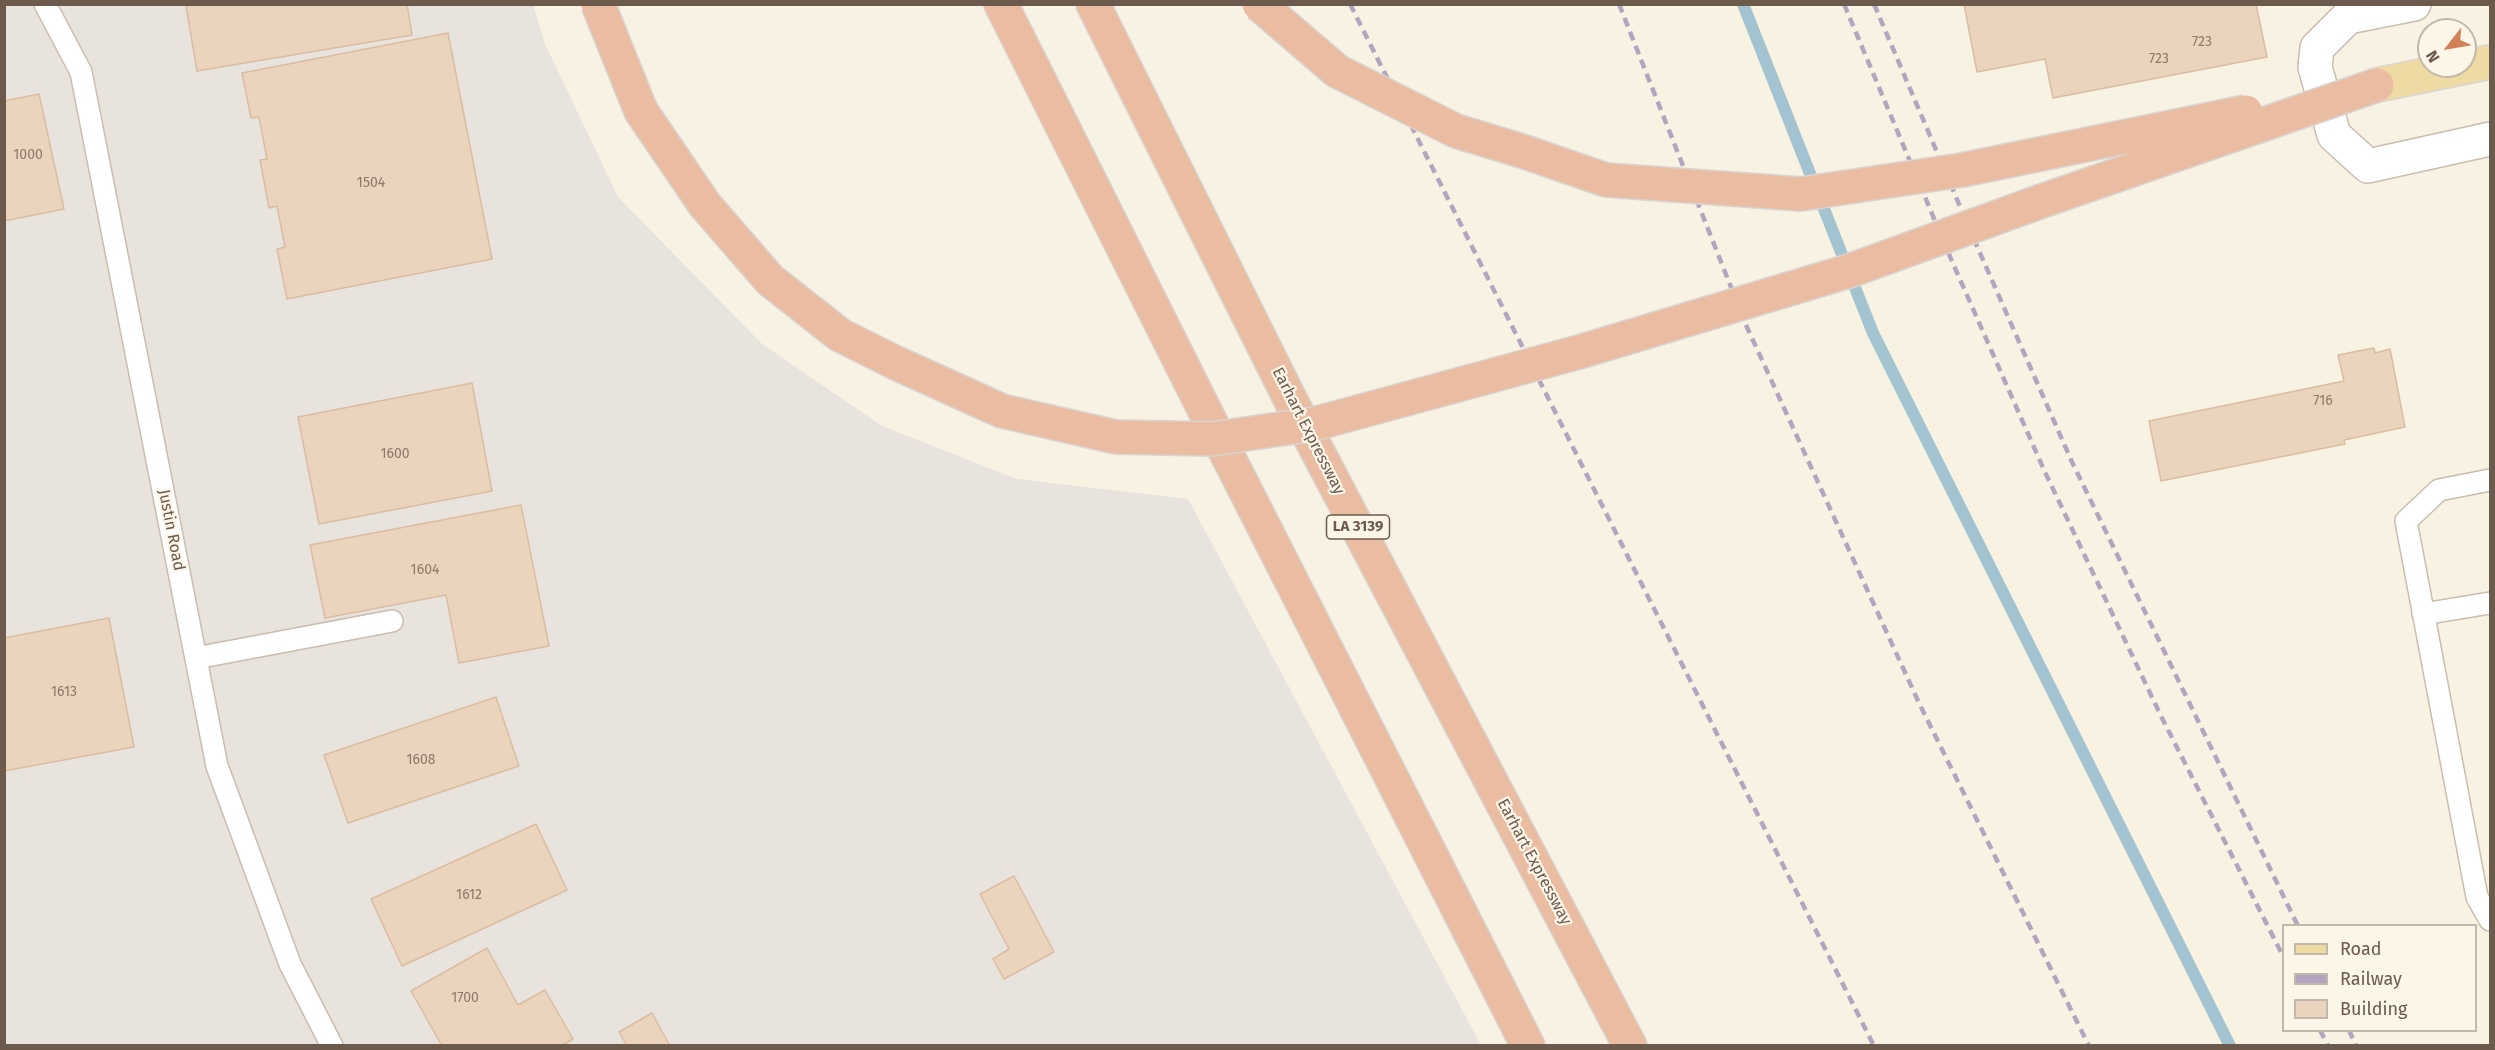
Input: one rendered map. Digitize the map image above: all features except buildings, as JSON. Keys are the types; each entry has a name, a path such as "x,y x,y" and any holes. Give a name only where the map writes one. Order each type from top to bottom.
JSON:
{"highway":[{"path":"598,4 641,111 705,205 770,279 840,335 896,363 1002,411 1116,437 1212,439 1314,424 1580,352 1849,270 2377,85"},
{"path":"1001,4 1528,1046"},
{"name":"Earhart Expressway","path":"1094,4 1290,399 1630,1046"},
{"path":"1259,4 1337,71 1456,131 1606,180 1801,194 1962,170 2377,85"}],"main road":[{"path":"2377,85 2490,62"}],"street":[{"path":"2414,4 2348,17 2317,48 2315,67 2334,135 2368,166 2490,139"}],"lane":[{"name":"Justin Road","path":"45,4 81,72 216,766 290,963 332,1046"},
{"path":"2490,480 2439,490 2406,521 2477,897 2490,920"},
{"path":"2423,614 2490,603"},
{"path":"196,658 392,621"}],"shaded area":[{"path":"5,4 533,5 545,44 618,197 762,344 882,426 1017,479 1188,499 1481,1045 5,1046"}],"waterway":[{"path":"1743,4 1873,333 2230,1046"}],"railway":[{"path":"1350,4 1874,1046"},
{"path":"1619,4 1746,325 1919,703 2089,1046"},
{"path":"1844,4 1951,259 2044,470 2161,716 2282,954"},
{"path":"1874,4 2072,462 2297,924"},
{"path":"2321,1032 2328,1046"},
{"path":"2350,1032 2356,1046"}]}
